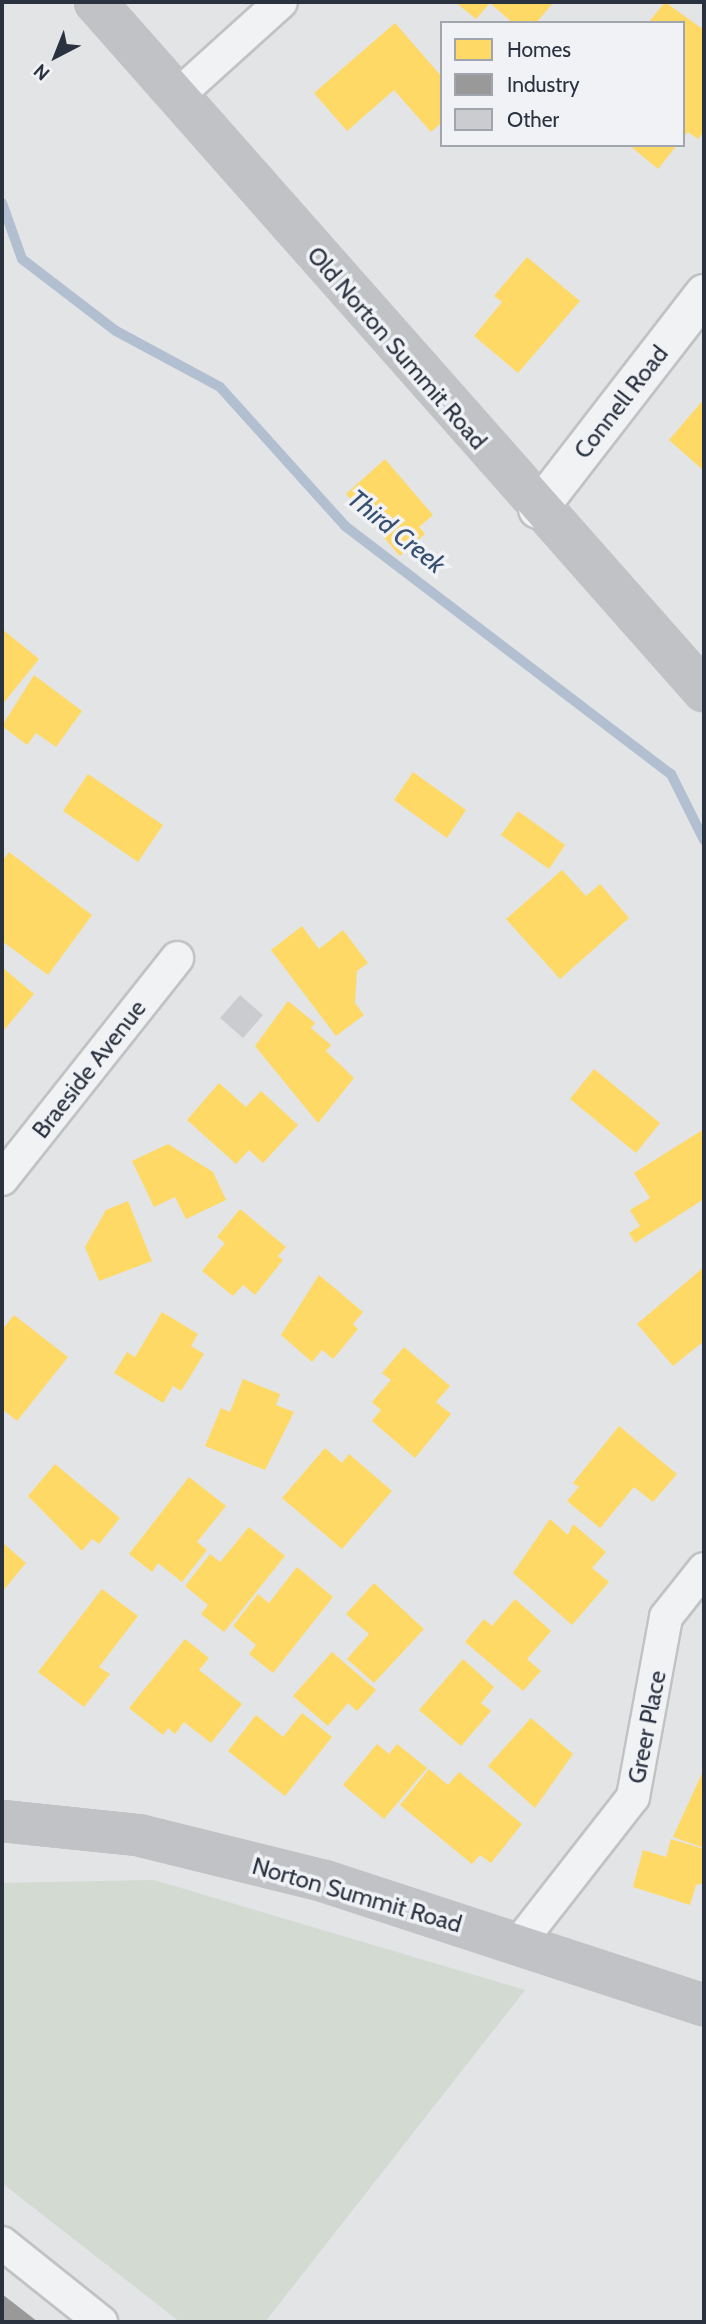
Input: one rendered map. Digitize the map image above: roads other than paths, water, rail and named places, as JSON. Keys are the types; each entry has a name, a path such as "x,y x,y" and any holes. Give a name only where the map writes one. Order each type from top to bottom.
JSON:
{"main road":[{"name":"Old Norton Summit Road","path":"95,2 538,509 704,691"},
{"name":"Norton Summit Road","path":"2,1821 138,1835 324,1881 704,2005"}],"street":[{"path":"177,96 281,2"},
{"name":"Connell Road","path":"538,509 704,294"},
{"name":"Braeside Avenue","path":"2,1179 177,958"},
{"name":"Greer Place","path":"519,1943 633,1797 666,1617 704,1569"},
{"path":"2,2244 101,2322"}],"waterway":[{"name":"Third Creek","path":"2,203 22,259 116,331 220,387 345,526 671,774 704,840"}]}
